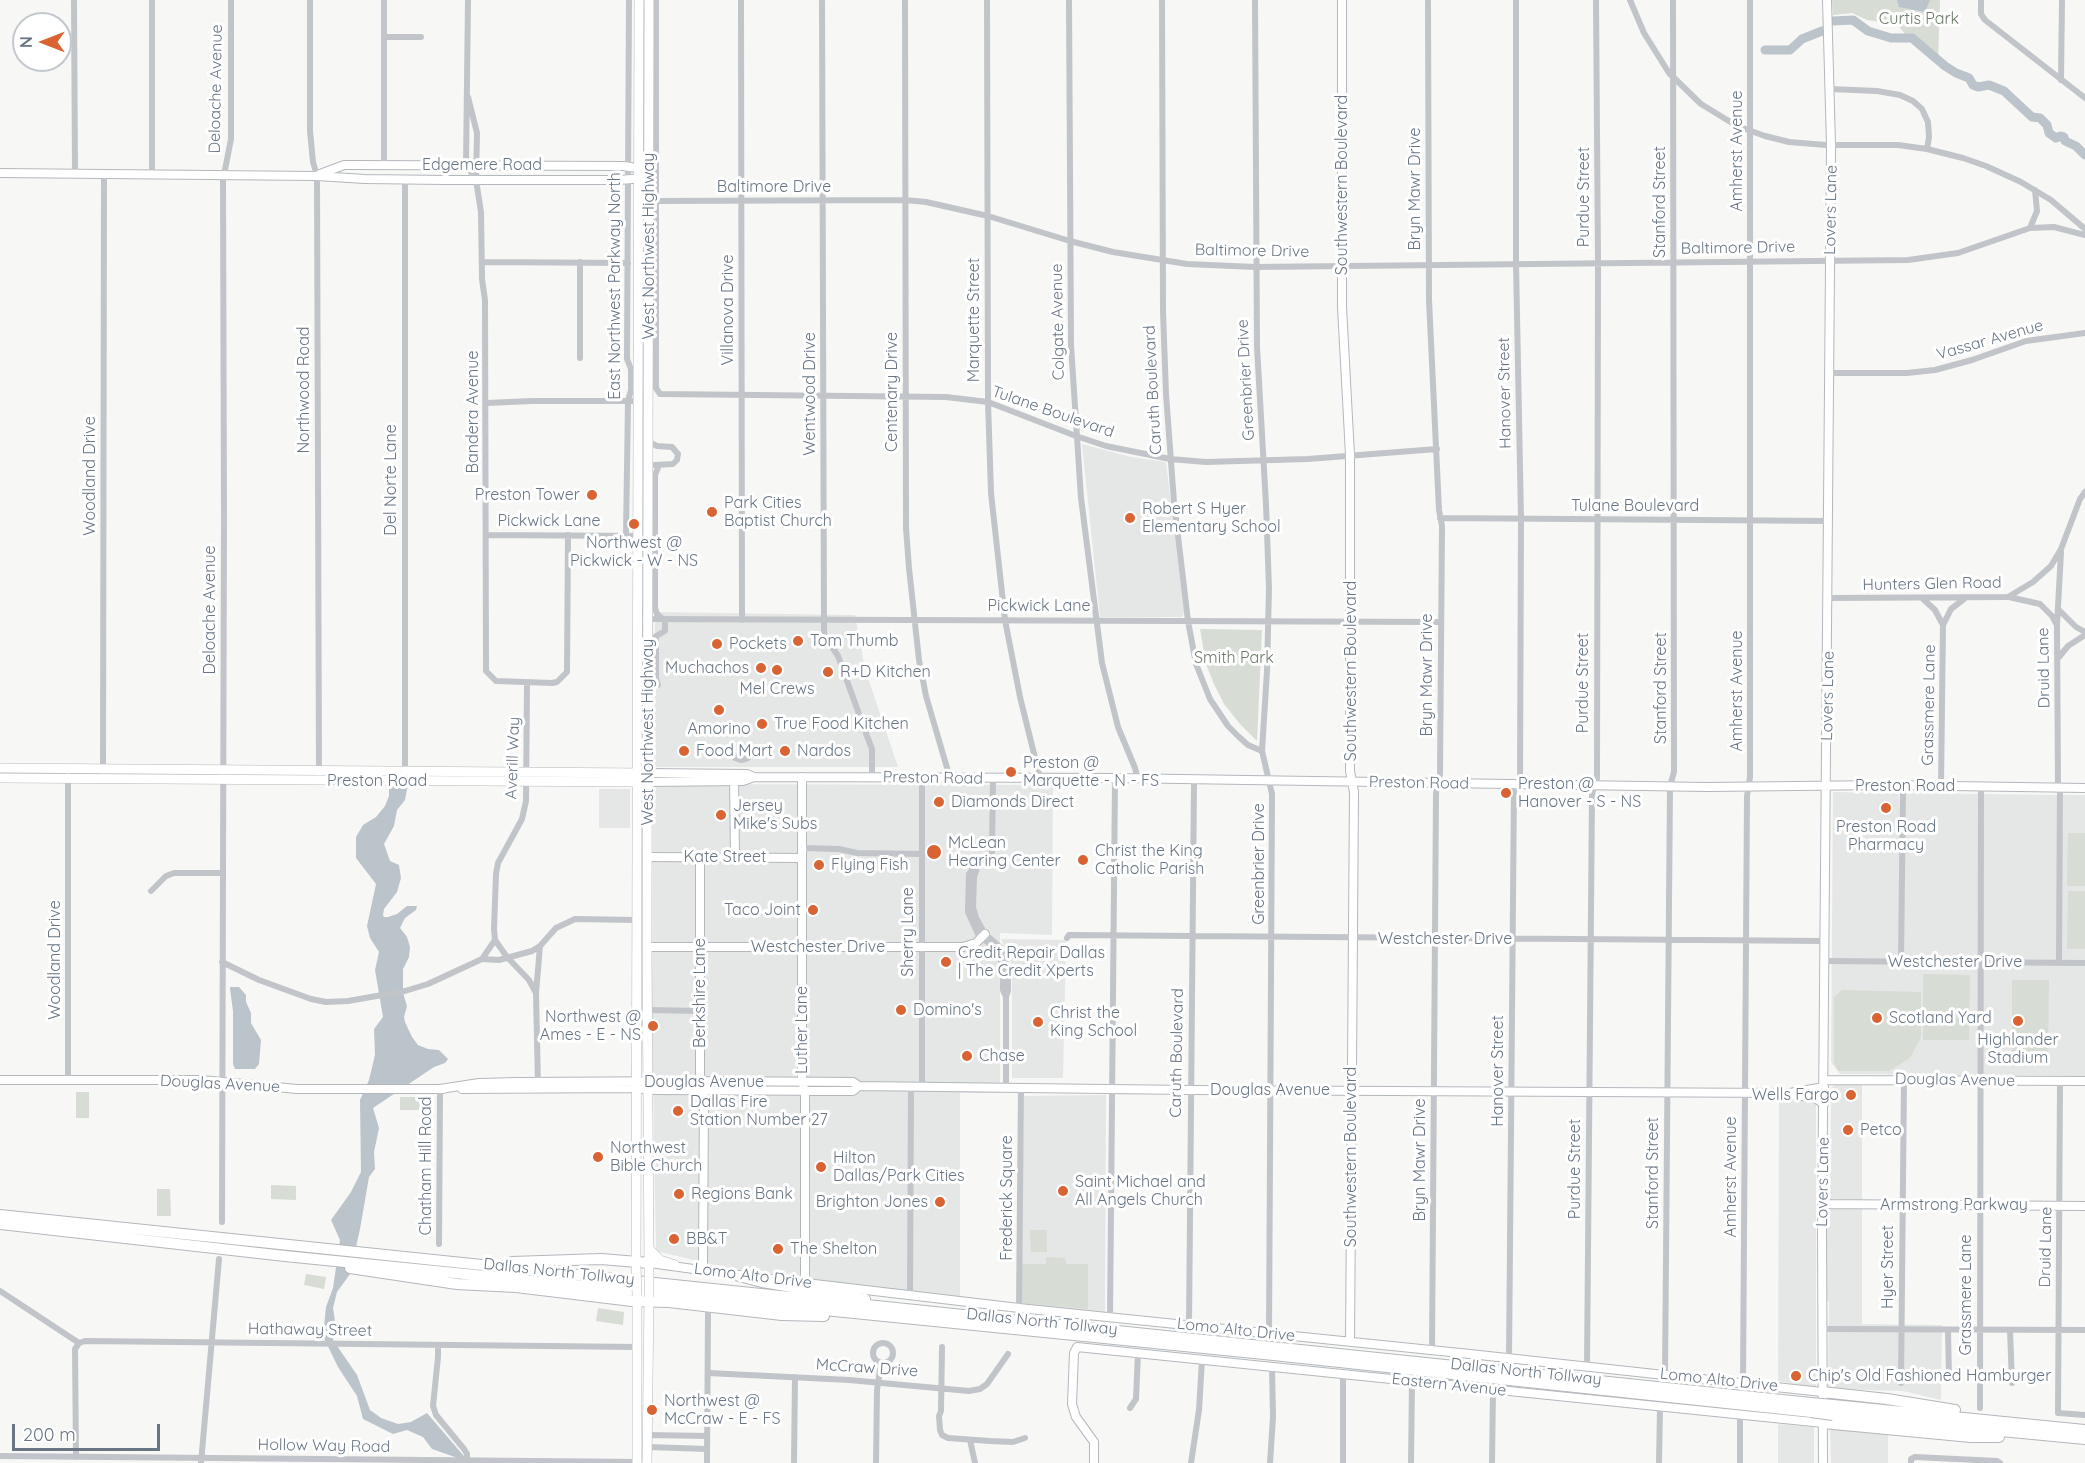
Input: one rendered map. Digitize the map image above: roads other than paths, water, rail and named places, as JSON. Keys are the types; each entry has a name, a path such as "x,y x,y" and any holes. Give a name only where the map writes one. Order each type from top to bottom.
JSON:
{"highway":[{"name":"Dallas North Tollway","path":"0,1215 469,1263 1811,1408"},
{"name":"Dallas North Tollway","path":"0,1224 285,1256 1811,1408 1983,1420 2085,1430"},
{"path":"285,1256 457,1284 649,1299 795,1316 873,1315"},
{"path":"469,1263 601,1259 649,1265"},
{"path":"739,1276 870,1300 897,1309"},
{"path":"1822,1392 1917,1404 1962,1412 1983,1420"},
{"name":"Dallas North Tollway","path":"1833,1410 2085,1439"},
{"path":"1823,1423 1971,1437 2026,1434"}],"main road":[{"name":"West Northwest Highway","path":"637,1463 638,619 649,442 639,0"},
{"name":"West Northwest Highway","path":"647,1463 650,1250 647,947 648,619 638,402 649,0"},
{"path":"638,402 642,412 642,459 648,464"},
{"name":"Preston Road","path":"0,768 68,774"},
{"name":"Preston Road","path":"0,778 103,774 648,778"},
{"path":"637,893 642,902 642,940 647,947"},
{"path":"638,1110 648,1110"},
{"path":"650,1250 660,1260 675,1265"}],"street":[{"path":"74,0 75,173"},
{"path":"152,0 152,174"},
{"name":"Deloache Avenue","path":"222,1222 223,180 231,139 231,0"},
{"name":"Northwood Road","path":"310,0 310,131 313,162 317,176 319,776"},
{"path":"384,0 384,165"},
{"name":"Bandera Avenue","path":"468,0 466,165 476,180"},
{"name":"East Northwest Parkway North","path":"626,535 628,401 631,390 631,369 627,358 629,0"},
{"path":"657,0 657,201"},
{"name":"Villanova Drive","path":"741,0 742,620"},
{"name":"Wentwood Drive","path":"822,0 825,636 838,656 872,750 872,777"},
{"name":"Centenary Drive","path":"905,0 906,528 914,619 926,696 950,778"},
{"name":"Marquette Street","path":"987,0 988,402 993,528 1005,620 1020,697 1040,778"},
{"name":"Colgate Avenue","path":"1069,0 1071,345 1083,527 1110,698 1118,727 1136,768 1138,780"},
{"name":"Caruth Boulevard","path":"1162,0 1164,358 1170,459 1188,621 1196,664 1210,699 1239,737 1248,745 1262,751"},
{"name":"Greenbrier Drive","path":"1255,0 1257,358 1264,461 1269,621 1262,751 1272,794 1269,1333"},
{"name":"Southwestern Boulevard","path":"1342,0 1342,307 1350,455 1350,771 1354,792 1350,1342"},
{"name":"Bryn Mawr Drive","path":"1428,0 1430,337 1442,526 1440,774 1436,793 1432,1350"},
{"name":"Hanover Street","path":"1509,1358 1512,939 1521,519 1516,264 1516,0"},
{"name":"Purdue Street","path":"1587,1366 1592,794 1597,778 1596,0"},
{"path":"1630,0 1644,33 1660,61 1688,93 1712,112 1750,131 1789,142 1890,145 1927,149 1986,166 2051,200 2085,229"},
{"name":"Stanford Street","path":"1665,1375 1670,786 1674,772 1673,0"},
{"name":"Amherst Avenue","path":"1743,1383 1751,520 1750,0"},
{"name":"Lovers Lane","path":"1823,1463 1822,1204 1831,145 1827,0"},
{"path":"1981,0 1982,17 2085,98"},
{"path":"2061,80 2062,0"},
{"path":"384,37 421,37"},
{"path":"1830,89 1877,91 1900,95 1913,101 1922,109 1928,122 1927,149"},
{"name":"Bandera Avenue","path":"468,97 477,133 476,180 482,212 485,300 486,671 490,677 500,682 527,683"},
{"path":"343,178 344,165"},
{"name":"Edgemere Road","path":"317,176 344,165 629,166 644,173"},
{"name":"Edgemere Road","path":"0,173 317,176 405,180 629,180 644,173"},
{"name":"Woodland Drive","path":"103,774 104,174"},
{"name":"Del Norte Lane","path":"405,180 405,776"},
{"path":"2030,228 2037,211 2034,190"},
{"name":"Baltimore Drive","path":"657,201 905,200 926,202 988,216 1070,242 1113,252 1163,261 1212,266 1908,260 1942,257 2030,228 2054,227 2085,235"},
{"name":"Tulane Boulevard","path":"657,201 656,388 658,393 663,395 946,397 988,402 1106,446 1170,459 1221,463 1437,449"},
{"path":"482,262 628,263"},
{"path":"579,358 580,262"},
{"name":"Vassar Avenue","path":"1830,374 1907,373 1935,370 1957,365 2026,341 2085,333"},
{"path":"486,403 638,402"},
{"path":"648,464 670,465 675,463 678,457 677,451 672,447 657,446 649,442"},
{"path":"658,685 656,636 659,632 665,631 664,619 657,614 655,608 655,475 659,465"},
{"name":"Hunters Glen Road","path":"1828,598 2007,597 2042,575 2051,566 2061,549 2080,499 2085,492"},
{"name":"Tulane Boulevard","path":"1440,518 1829,521"},
{"name":"Pickwick Lane","path":"486,534 643,536"},
{"path":"527,683 557,682 567,672 568,535"},
{"name":"Druid Lane","path":"2059,963 2059,657 2057,625 2061,549"},
{"path":"2007,597 2040,604 2057,625"},
{"name":"Grassmere Lane","path":"1922,599 1935,610 1943,625"},
{"name":"Grassmere Lane","path":"1941,786 1943,625 1951,609 1964,599"},
{"path":"2058,609 2085,633 2068,646 2059,657"},
{"name":"Pickwick Lane","path":"638,619 1441,622"},
{"name":"Averill Way","path":"495,940 498,862 522,819 526,801 527,683"},
{"path":"734,755 741,760 748,758"},
{"name":"Woodland Drive","path":"68,774 68,1080"},
{"name":"Preston Road","path":"648,778 741,780 802,777 1115,778 1594,786 2085,788"},
{"name":"Luther Lane","path":"802,777 805,1282"},
{"name":"Sherry Lane","path":"922,778 922,1086"},
{"path":"993,778 993,844 990,857 977,868 973,919 984,936 1000,947 1007,961 1006,1087"},
{"path":"1110,1317 1115,778"},
{"path":"735,857 741,780"},
{"name":"Caruth Boulevard","path":"1189,1325 1194,781"},
{"path":"1901,962 1903,786"},
{"name":"Grassmere Lane","path":"1980,1408 1982,787"},
{"name":"Kate Street","path":"648,857 735,857 840,849 857,853 922,854"},
{"name":"Berkshire Lane","path":"700,857 700,1081 704,1090 703,1265 701,1271"},
{"path":"151,891 166,876 174,873 222,873"},
{"path":"482,959 491,960 532,951 540,946 556,928 575,920 637,920"},
{"name":"Westchester Drive","path":"1067,938 1069,935 1826,941"},
{"name":"Westchester Drive","path":"647,947 970,946 984,936"},
{"path":"222,962 259,980 318,1000 348,1001 405,991 428,984 482,959 495,940 507,957 529,980 536,993"},
{"path":"538,1085 536,993 540,946"},
{"name":"Westchester Drive","path":"1825,961 2085,963"},
{"path":"648,1010 700,1011"},
{"path":"1824,1064 1836,1075 1847,1080"},
{"name":"Hyer Street","path":"1901,1383 1904,1079"},
{"name":"Douglas Avenue","path":"0,1080 223,1081 288,1089 648,1085 700,1081 738,1086"},
{"name":"Douglas Avenue","path":"648,1085 704,1090 738,1086 804,1087 853,1082 859,1086 1190,1090 1790,1093 1847,1080 2085,1081"},
{"name":"Druid Lane","path":"2060,1081 2058,1413 2085,1415"},
{"path":"910,1296 911,1086"},
{"name":"Frederick Square","path":"1019,1308 1021,1088"},
{"name":"Chatham Hill Road","path":"439,1244 440,1089"},
{"path":"1790,1093 1815,1098 1824,1104"},
{"name":"Armstrong Parkway","path":"1822,1204 2085,1206"},
{"path":"201,1461 219,1259"},
{"name":"Lomo Alto Drive","path":"649,1265 675,1265 739,1276 1019,1308 1822,1392"},
{"path":"0,1291 79,1343 75,1349 76,1457"},
{"path":"707,1463 708,1312"},
{"path":"1823,1329 2085,1330"},
{"path":"1948,1329 1949,1378"},
{"path":"2010,1330 2012,1383"},
{"name":"Hathaway Street","path":"79,1343 85,1341 637,1347"},
{"path":"438,1345 433,1406 436,1415 464,1449 467,1462"},
{"path":"942,1347 940,1388 940,1431 942,1435 948,1438 1013,1442 1025,1438"},
{"name":"Eastern Avenue","path":"1094,1463 1094,1442 1076,1417 1072,1404 1075,1348 1080,1347 1823,1423"},
{"path":"1130,1408 1136,1399 1138,1353"},
{"name":"McCraw Drive","path":"708,1373 879,1382 960,1390 980,1389 995,1375 1008,1354"},
{"path":"1191,1463 1199,1410 1202,1360"},
{"path":"876,1463 881,1363"},
{"path":"1270,1463 1273,1417 1272,1366"},
{"path":"1343,1374 1343,1463"},
{"path":"794,1463 795,1377"},
{"path":"1411,1463 1412,1382"},
{"path":"1492,1463 1493,1390"},
{"path":"1659,1463 1660,1407"},
{"path":"1740,1415 1740,1463"},
{"path":"637,1440 648,1435 707,1436"},
{"path":"637,1440 648,1447 707,1449"},
{"path":"970,1440 975,1463"},
{"name":"Hollow Way Road","path":"0,1456 201,1461 647,1463"},
{"path":"1911,1463 1914,1457 2000,1463"}],"waterway":[{"path":"1833,21 1853,20 1868,31 1891,38 1912,38 1945,66 1969,78 1973,85 1978,87 1989,85 2004,91 2032,117 2040,118 2047,125 2049,133 2056,138 2064,137 2065,141 2076,146 2085,155"},
{"path":"1765,50 1790,50 1802,39 1822,31"}],"place":[{"name":"Preston Tower","path":"592,495"},
{"name":"Park Cities Baptist Church","path":"712,512"},
{"name":"Robert S Hyer Elementary School","path":"1130,518"},
{"name":"Northwest @ Pickwick - W - NS","path":"634,524"},
{"name":"Tom Thumb","path":"798,641"},
{"name":"Pockets","path":"717,644"},
{"name":"Muchachos","path":"761,668"},
{"name":"Mel Crews","path":"777,670"},
{"name":"R+D Kitchen","path":"828,672"},
{"name":"Amorino","path":"719,710"},
{"name":"True Food Kitchen","path":"762,724"},
{"name":"Food Mart","path":"684,751"},
{"name":"Nardos","path":"785,751"},
{"name":"Preston @ Marquette - N - FS","path":"1011,772"},
{"name":"Preston @ Hanover - S - NS","path":"1506,793"},
{"name":"Diamonds Direct","path":"939,802"},
{"name":"Preston Road Pharmacy","path":"1886,808"},
{"name":"Jersey Mike's Subs","path":"721,815"},
{"name":"McLean Hearing Center","path":"934,852"},
{"name":"Christ the King Catholic Parish","path":"1083,860"},
{"name":"Flying Fish","path":"819,865"},
{"name":"Taco Joint","path":"813,910"},
{"name":"Credit Repair Dallas | The Credit Xperts","path":"946,962"},
{"name":"Domino's","path":"901,1010"},
{"name":"Scotland Yard","path":"1877,1018"},
{"name":"Highlander Stadium","path":"2018,1021"},
{"name":"Christ the King School","path":"1038,1022"},
{"name":"Northwest @ Ames - E - NS","path":"653,1026"},
{"name":"Chase","path":"967,1056"},
{"name":"Wells Fargo","path":"1851,1095"},
{"name":"Dallas Fire Station Number 27","path":"678,1111"},
{"name":"Petco","path":"1848,1130"},
{"name":"Northwest Bible Church","path":"598,1157"},
{"name":"Hilton Dallas/Park Cities","path":"821,1167"},
{"name":"Saint Michael and All Angels Church","path":"1063,1191"},
{"name":"Regions Bank","path":"679,1194"},
{"name":"Brighton Jones","path":"940,1202"},
{"name":"BB&T","path":"674,1239"},
{"name":"The Shelton","path":"778,1249"},
{"name":"Chip's Old Fashioned Hamburger","path":"1796,1376"},
{"name":"Northwest @ McCraw - E - FS","path":"652,1410"}],"park label":[{"name":"Curtis Park","path":"1919,19"},
{"name":"Smith Park","path":"1234,658"}]}
